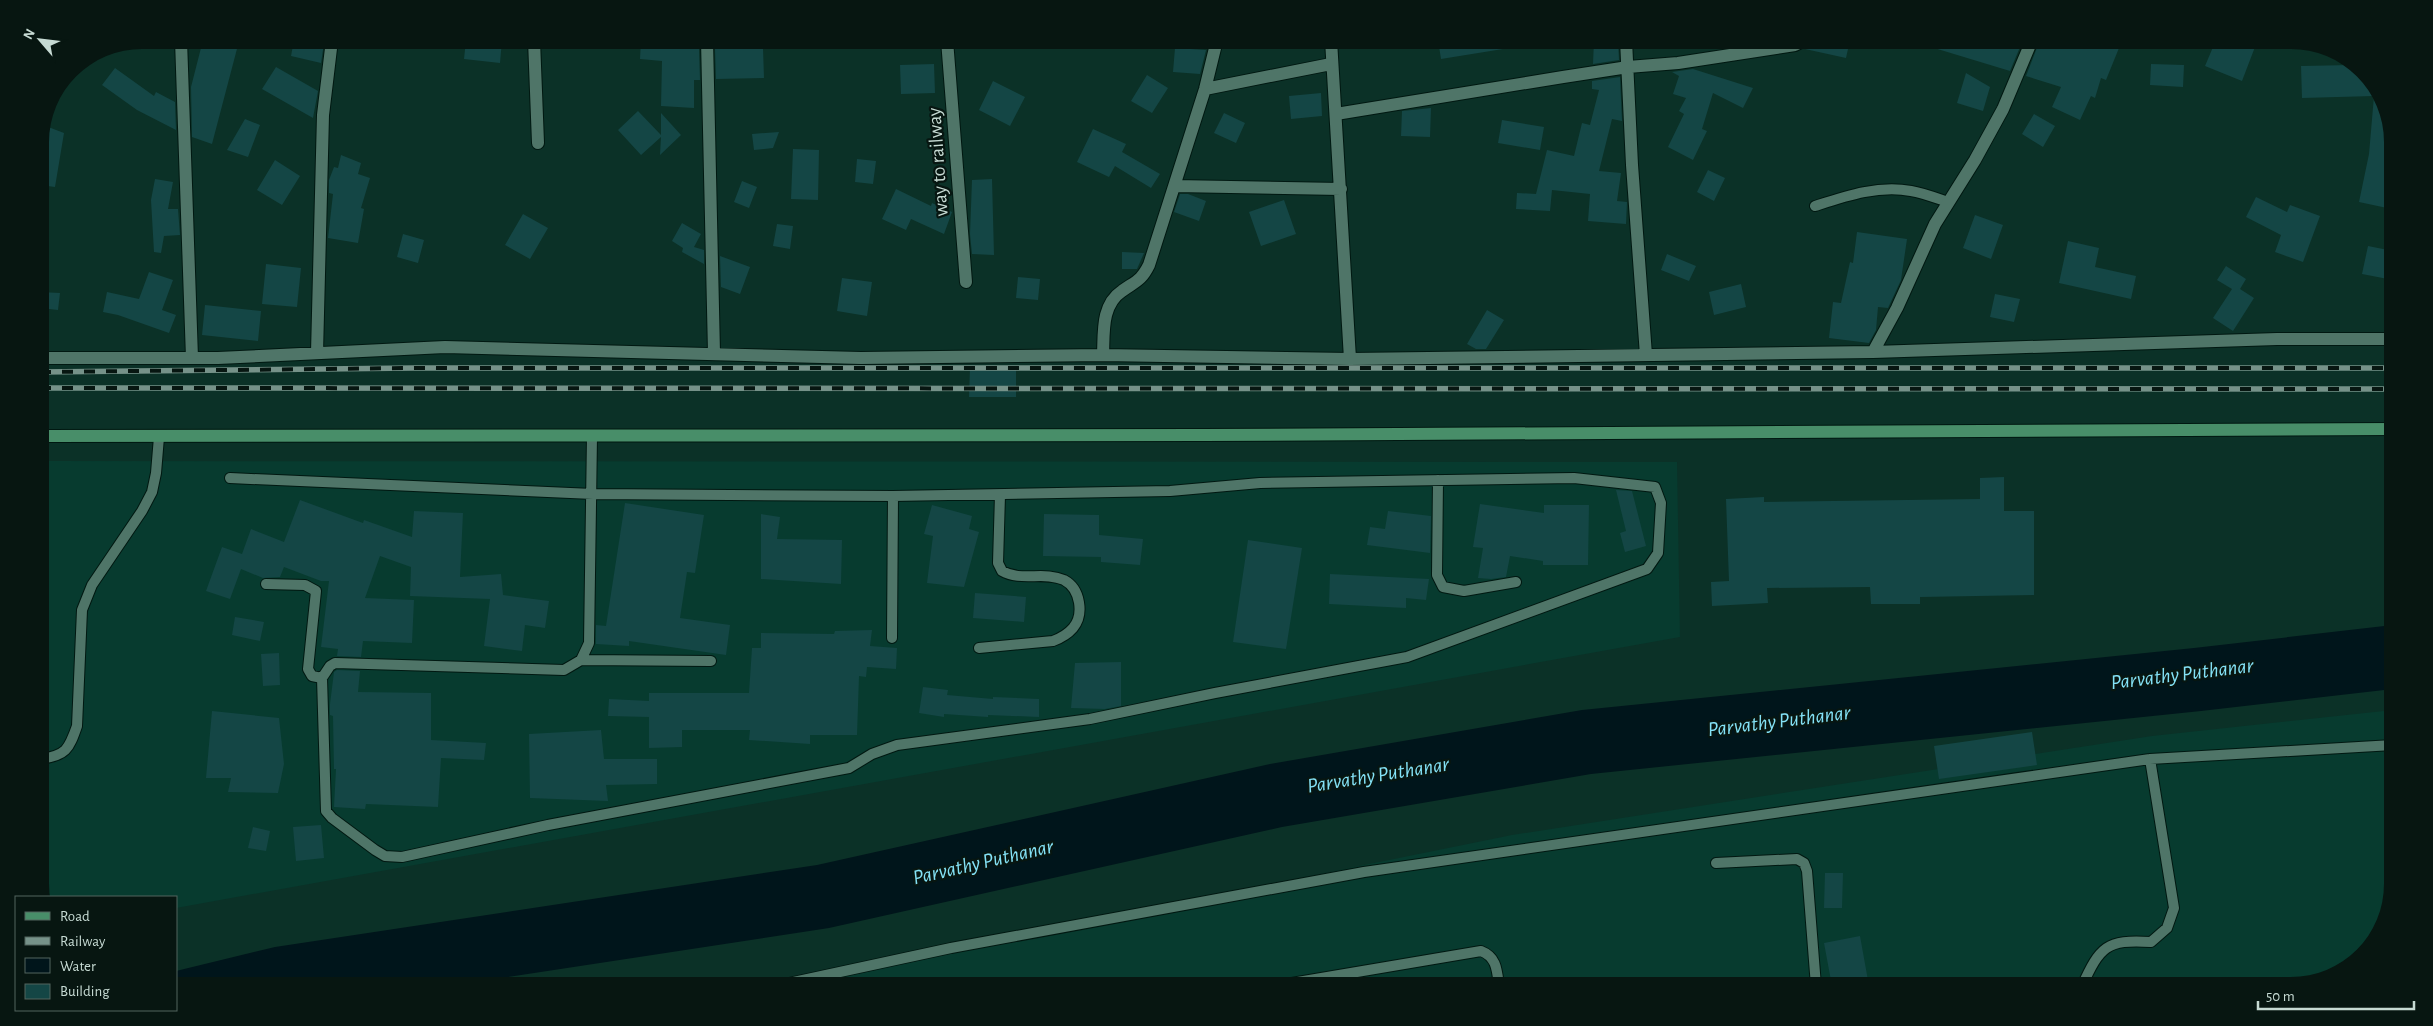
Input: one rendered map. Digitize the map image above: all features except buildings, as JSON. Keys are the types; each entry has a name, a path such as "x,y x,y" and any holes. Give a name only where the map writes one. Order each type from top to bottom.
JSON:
{"main road":[{"path":"49,436 592,436 2384,429"}],"street":[{"path":"181,49 192,358"},
{"path":"317,353 323,115 331,49"},
{"path":"534,49 538,143"},
{"path":"706,49 714,352"},
{"name":"way to railway","path":"948,49 966,282"},
{"path":"1103,355 1107,311 1113,300 1122,291 1135,284 1144,276 1149,265 1205,89 1215,49"},
{"path":"1331,49 1350,359"},
{"path":"1627,49 1632,165 1646,355"},
{"path":"1336,114 1628,67 1678,63 1769,49"},
{"path":"1873,352 1897,308 1934,224 1975,160 2003,109 2028,49"},
{"path":"1205,89 1331,64"},
{"path":"1175,186 1341,189"},
{"path":"49,358 192,358 445,347 714,352 861,358 1103,355 1350,359 1873,352 2277,339 2384,339"}],"lane":[{"path":"1815,206 1860,192 1885,189 1910,191 1948,202"},
{"path":"581,660 589,643 592,436"},
{"path":"49,757 56,757 64,752 71,744 77,726 82,610 92,585 142,511 152,492 156,473 159,437"},
{"path":"230,478 592,494 893,496 1170,491 1260,482 1574,478 1655,488 1661,503 1658,553 1647,569 1407,657 1214,693 1090,719 897,745 872,754 849,768 548,825 402,857 385,856 375,850 332,818 326,811 322,678 330,666 335,663 564,670 581,660 710,661"},
{"path":"1438,480 1438,575 1443,587 1464,591 1516,582"},
{"path":"979,648 1053,641 1064,636 1073,628 1078,619 1080,607 1077,594 1063,580 1043,576 1018,577 1002,571 998,563 1000,495"},
{"path":"892,638 893,496"},
{"path":"266,584 305,585 316,591 308,669 312,676 322,678"},
{"path":"817,977 951,948 1364,872 2150,760 2384,746"},
{"path":"2086,977 2094,961 2106,946 2131,941 2151,942 2167,928 2174,908 2150,760"},
{"path":"1716,864 1797,859 1804,863 1807,871 1815,977"},
{"path":"1327,977 1481,951 1490,954 1495,963 1497,977"}],"shaded area":[{"path":"49,461 1677,462 1680,637 178,908 178,896 50,896"},
{"path":"2384,711 2384,890 2379,914 2372,931 2353,954 2343,962 2327,970 2315,974 2291,977 814,977 1512,835 2152,736"}],"water":[{"name":"Parvathy Puthanar","path":"2384,626 2384,690 2201,711 1591,774 1282,827 829,928 508,977 178,977 178,971 275,947 817,865 1270,764 1582,710 2194,648"}],"railway":[{"path":"49,372 414,368 2384,368"},
{"path":"49,388 2384,389"}]}
